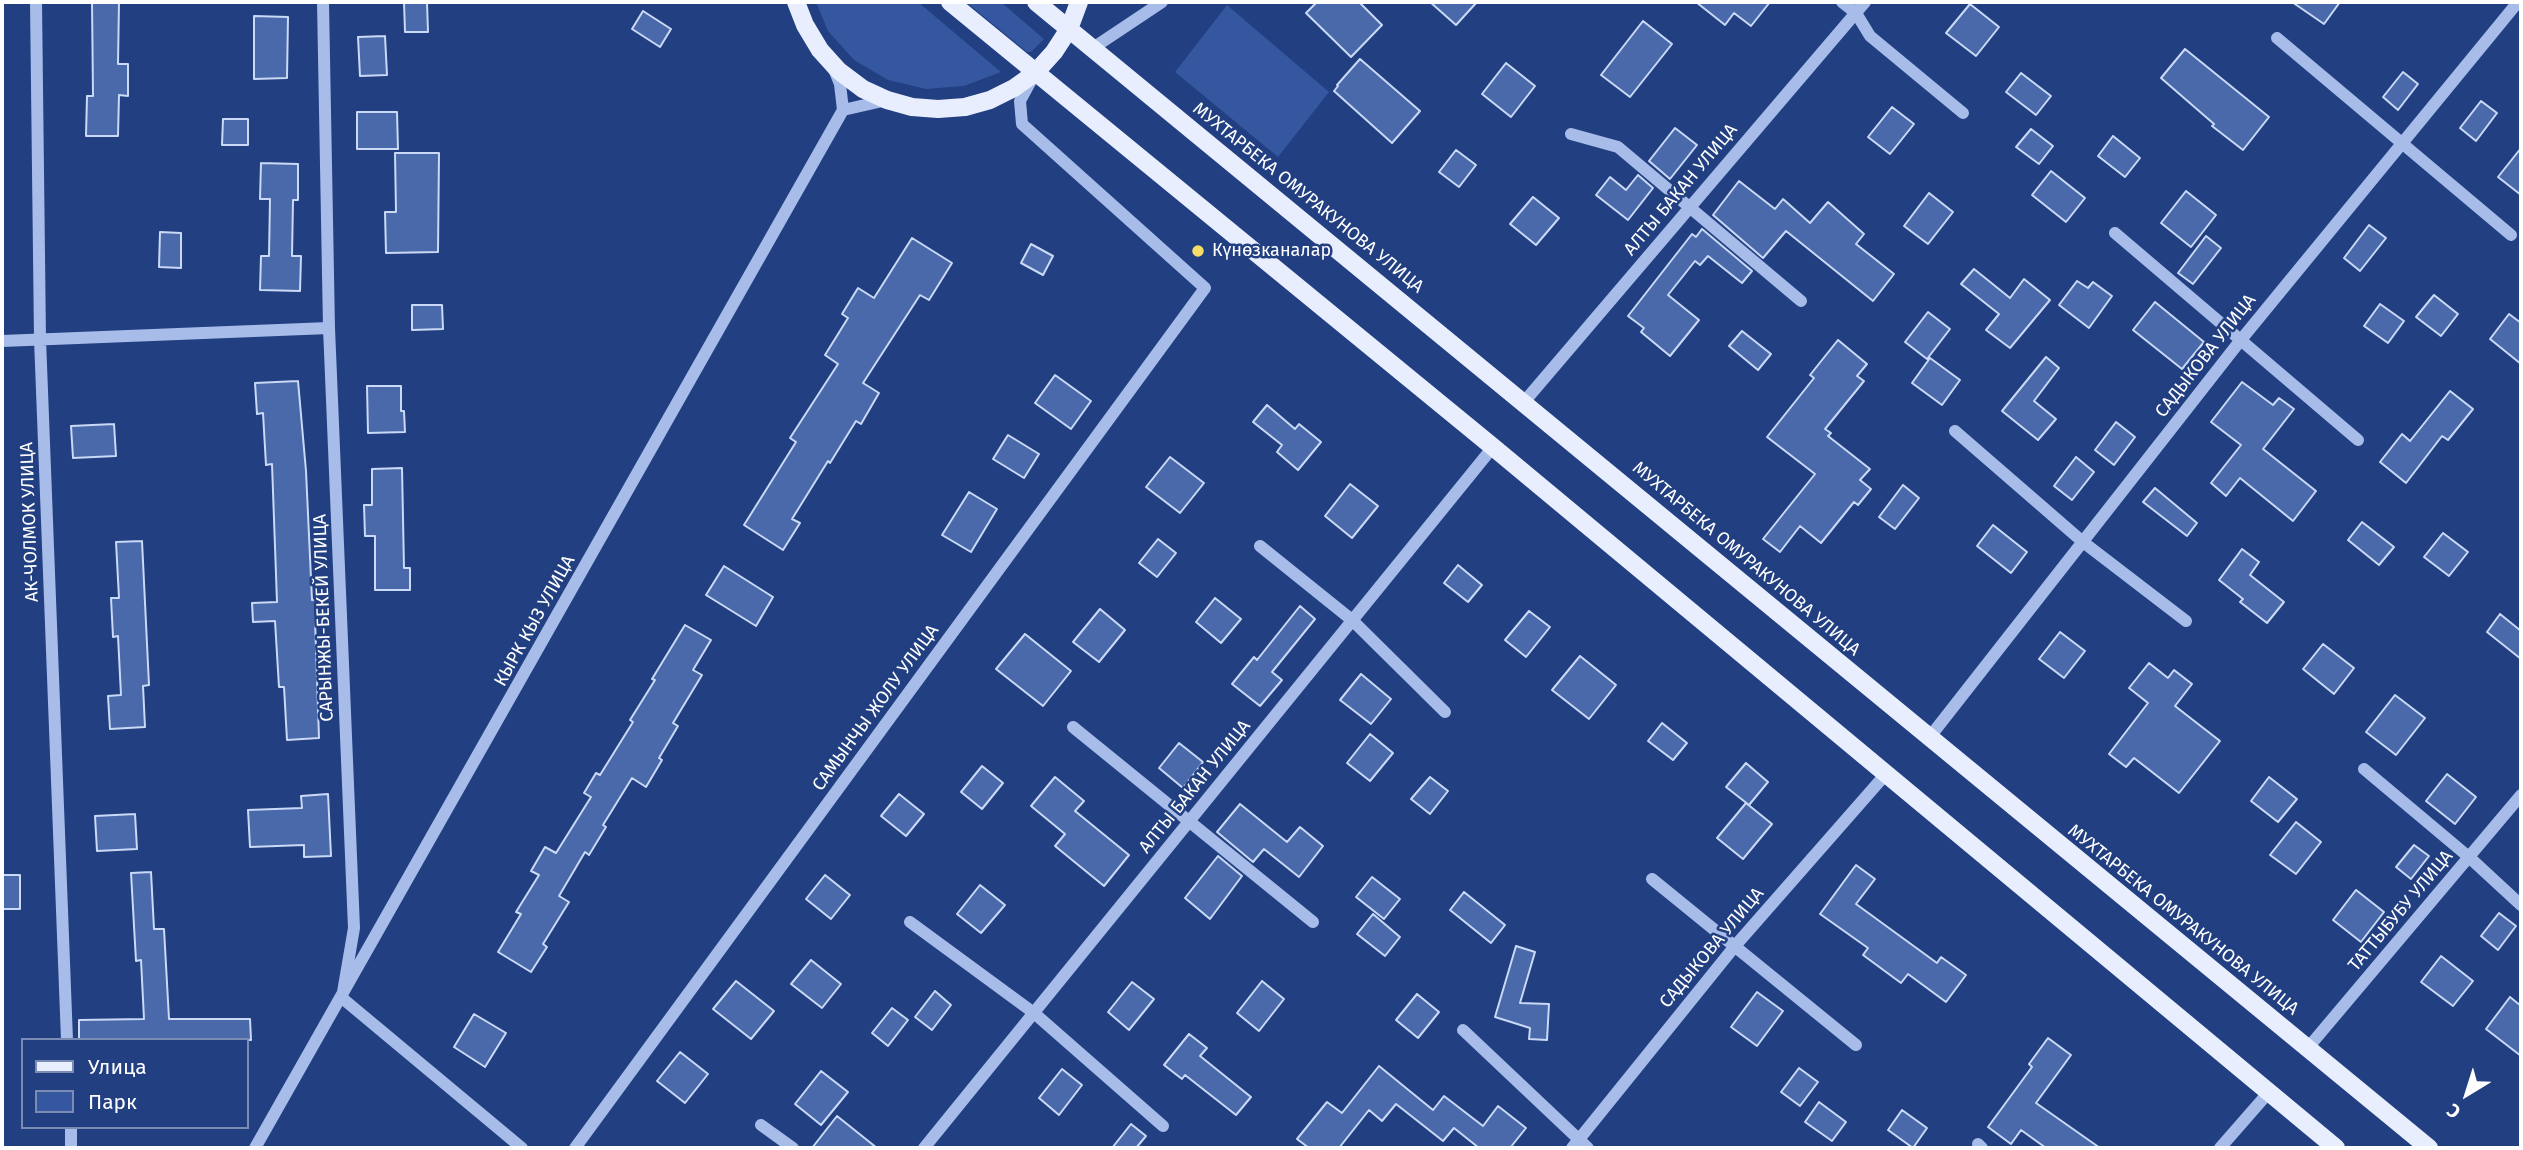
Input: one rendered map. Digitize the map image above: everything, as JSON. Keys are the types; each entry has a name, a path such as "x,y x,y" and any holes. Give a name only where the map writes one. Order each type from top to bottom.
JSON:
{"main road":[{"path":"796,2 805,25 820,50 863,89 912,107 938,109 965,107 990,100 1035,73 1054,52 1069,29 1079,2"},
{"path":"950,2 1493,447 2336,1148"},
{"name":"МУХТАРБЕКА ОМУРАКУНОВА УЛИЦА","path":"1036,2 2429,1148"}],"street":[{"name":"АК-ЧОЛМОК УЛИЦА","path":"36,2 40,339 67,1038"},
{"name":"САРЫНЖЫ-БЕКЕЙ УЛИЦА","path":"323,2 329,328 354,928 342,998"},
{"path":"1093,48 1161,2"},
{"path":"1842,2 1856,13 1870,36 1963,113"},
{"name":"АЛТЫ БАКАН УЛИЦА","path":"1524,402 1865,2"},
{"name":"САДЫКОВА УЛИЦА","path":"1929,738 2240,341 2518,2"},
{"path":"2277,38 2511,235"},
{"path":"832,63 840,83 843,110 887,100"},
{"name":"САМЫНЧЫ ЖОЛУ УЛИЦА","path":"575,1148 1205,288 1050,152 1022,124 1020,101 1035,73"},
{"name":"КЫРК КЫЗ УЛИЦА","path":"256,1148 843,110"},
{"path":"1571,134 1618,147 1801,301"},
{"path":"2115,233 2358,440"},
{"path":"2,341 329,328"},
{"path":"1955,431 2083,542 2186,621"},
{"name":"АЛТЫ БАКАН УЛИЦА","path":"924,1148 1493,447"},
{"path":"1259,546 1352,620 1445,712"},
{"path":"1073,727 1313,922"},
{"path":"2364,769 2470,858 2521,905"},
{"name":"САДЫКОВА УЛИЦА","path":"1580,1145 1735,946 1885,775"},
{"name":"ТАТТЫБУБУ УЛИЦА","path":"2307,1049 2521,794"},
{"path":"1652,879 1856,1045"},
{"path":"910,922 1034,1013 1163,1126"},
{"path":"342,998 522,1148"},
{"path":"1463,1030 1580,1145"},
{"path":"2220,1148 2269,1092"},
{"path":"761,1125 793,1148"},
{"path":"71,1129 72,1148"}],"green space":[{"path":"816,2 918,2 1001,72 964,86 926,89 888,80 854,60 828,31"},
{"path":"966,2 1001,2 1044,39 1031,52 1027,52"},
{"path":"1227,5 1329,92 1278,157 1175,72"}],"building":[{"path":"92,2 119,2 118,64 128,64 128,96 119,95 118,136 86,136 87,96 93,96"},
{"path":"404,2 427,2 428,32 405,32"},
{"path":"1317,2 1359,2 1382,25 1351,57 1306,13"},
{"path":"1430,2 1477,2 1456,25"},
{"path":"1696,2 1770,2 1751,26 1734,13 1725,25"},
{"path":"2292,2 2340,2 2324,24"},
{"path":"1970,4 1999,27 1976,56 1946,33"},
{"path":"643,11 671,29 660,47 632,29"},
{"path":"254,16 288,17 287,78 254,79"},
{"path":"1643,21 1672,44 1630,97 1601,75"},
{"path":"385,36 387,75 360,76 358,37"},
{"path":"2185,49 2269,117 2243,150 2212,126 2214,124 2161,78"},
{"path":"1360,59 1420,111 1392,143 1334,91"},
{"path":"1506,63 1535,86 1511,117 1482,94"},
{"path":"2403,72 2418,84 2398,110 2383,97"},
{"path":"2021,73 2051,96 2036,115 2006,92"},
{"path":"2481,101 2497,113 2476,141 2460,128"},
{"path":"1892,107 1914,124 1890,154 1868,137"},
{"path":"357,112 397,112 398,149 357,149"},
{"path":"223,119 248,119 248,145 222,145"},
{"path":"1675,128 1697,145 1670,179 1649,161"},
{"path":"2031,129 2053,146 2039,164 2016,147"},
{"path":"2113,136 2140,158 2125,177 2098,156"},
{"path":"2521,148 2521,195 2498,177"},
{"path":"1456,150 1476,165 1459,187 1439,172"},
{"path":"395,153 439,153 438,252 386,253 385,212 396,212"},
{"path":"261,163 298,164 298,200 293,200 292,256 301,256 300,291 260,290 261,256 269,256 270,199 260,199"},
{"path":"2051,171 2085,198 2066,222 2032,195"},
{"path":"1638,175 1653,188 1628,220 1596,195 1610,177 1626,190"},
{"path":"1739,181 1775,209 1783,199 1810,223 1828,202 1864,234 1856,244 1894,274 1873,301 1786,231 1763,258 1713,215"},
{"path":"2186,191 2216,215 2191,247 2161,223"},
{"path":"1929,193 1953,212 1928,244 1904,226"},
{"path":"1533,197 1559,218 1536,245 1510,224"},
{"path":"2369,225 2386,238 2360,271 2344,258"},
{"path":"1702,229 1752,271 1742,283 1708,256 1700,265 1695,261 1668,295 1699,320 1670,356 1641,332 1644,328 1628,316 1692,234 1696,237"},
{"path":"160,232 181,233 181,268 159,267"},
{"path":"2206,236 2221,248 2193,284 2178,273"},
{"path":"912,238 952,263 929,300 920,295 863,383 879,393 861,424 856,421 830,463 828,461 792,519 800,523 783,550 744,525 796,442 790,438 838,364 825,355 848,318 842,314 858,288 874,298"},
{"path":"1031,244 1053,256 1043,275 1021,263"},
{"path":"1974,269 2010,298 2024,279 2050,300 2010,348 1986,330 1999,314 1961,284"},
{"path":"2077,281 2088,288 2093,282 2112,296 2089,328 2059,305"},
{"path":"2434,295 2458,314 2441,336 2416,317"},
{"path":"2155,302 2204,342 2182,369 2133,330"},
{"path":"2380,304 2404,321 2388,343 2364,326"},
{"path":"412,305 442,305 443,329 412,330"},
{"path":"1928,312 1950,329 1927,359 1905,342"},
{"path":"2509,314 2521,323 2521,364 2490,339"},
{"path":"1742,331 1771,354 1758,370 1729,346"},
{"path":"1838,340 1867,364 1857,376 1864,381 1825,429 1831,433 1828,436 1870,469 1860,480 1871,489 1858,505 1854,502 1821,543 1800,526 1780,552 1763,539 1815,474 1767,437 1814,378 1810,375"},
{"path":"2046,357 2059,368 2034,401 2056,419 2038,440 2002,411"},
{"path":"1930,358 1960,380 1942,405 1912,383"},
{"path":"1055,375 1091,401 1071,429 1035,403"},
{"path":"298,381 306,471 312,600 323,599 324,618 315,619 319,738 287,740 284,687 279,687 275,621 253,622 252,603 277,602 272,464 266,465 263,413 257,414 255,383"},
{"path":"2242,382 2273,405 2279,398 2294,409 2263,449 2316,491 2293,521 2240,478 2226,496 2211,483 2241,445 2211,422"},
{"path":"367,386 401,386 401,411 404,411 405,432 368,433"},
{"path":"2450,391 2473,409 2448,440 2442,436 2406,483 2380,462 2402,434 2410,441"},
{"path":"1267,405 1295,429 1299,424 1321,442 1298,470 1277,452 1282,445 1253,422"},
{"path":"2116,422 2135,437 2114,465 2095,450"},
{"path":"114,424 116,456 73,458 71,426"},
{"path":"1008,435 1039,454 1024,478 993,459"},
{"path":"1170,457 1204,483 1180,513 1146,487"},
{"path":"2076,457 2094,472 2072,500 2054,486"},
{"path":"402,468 404,568 410,568 410,590 375,590 375,536 365,536 364,505 372,505 372,469"},
{"path":"1350,484 1378,506 1352,538 1325,516"},
{"path":"1903,485 1919,498 1895,529 1879,517"},
{"path":"2155,488 2197,523 2187,536 2143,502"},
{"path":"969,492 997,509 971,552 942,535"},
{"path":"2362,522 2394,547 2379,565 2348,540"},
{"path":"1993,525 2027,552 2011,573 1977,546"},
{"path":"2443,533 2468,552 2449,576 2424,557"},
{"path":"1158,539 1176,553 1157,577 1139,563"},
{"path":"142,541 149,685 143,686 145,727 110,729 108,696 121,695 118,636 113,637 111,598 119,598 116,542"},
{"path":"2242,549 2259,562 2250,575 2284,602 2267,623 2240,602 2243,599 2219,580"},
{"path":"1458,565 1482,585 1468,602 1444,583"},
{"path":"724,566 773,597 756,626 706,595"},
{"path":"1215,598 1241,619 1221,643 1196,622"},
{"path":"1300,606 1315,619 1272,672 1282,680 1260,706 1232,684 1254,657 1257,660"},
{"path":"1100,609 1125,630 1099,662 1073,642"},
{"path":"1529,611 1550,627 1526,657 1505,640"},
{"path":"2500,614 2521,631 2521,659 2487,632"},
{"path":"685,625 711,640 693,670 702,675 673,723 678,726 646,787 632,778 603,825 606,827 589,855 585,852 559,896 569,902 543,944 547,947 531,972 498,952 521,914 516,912 539,875 531,871 545,847 556,853 591,797 584,793 596,773 600,775 633,722 630,720"},
{"path":"2060,632 2085,651 2064,678 2039,659"},
{"path":"1025,634 1071,671 1043,706 996,669"},
{"path":"2323,644 2354,668 2334,694 2303,669"},
{"path":"1580,656 1616,685 1589,719 1552,690"},
{"path":"2149,663 2168,678 2174,670 2192,684 2175,706 2220,741 2179,793 2134,758 2126,767 2109,754 2148,703 2129,688"},
{"path":"1361,674 1391,699 1371,724 1340,700"},
{"path":"2395,695 2425,718 2396,755 2366,732"},
{"path":"1662,723 1687,743 1673,760 1648,741"},
{"path":"1370,734 1393,753 1370,781 1347,763"},
{"path":"1179,743 1203,762 1183,788 1159,768"},
{"path":"1746,763 1768,782 1749,805 1726,787"},
{"path":"982,766 1003,783 982,809 961,792"},
{"path":"2447,774 2476,797 2455,824 2426,801"},
{"path":"1055,777 1084,801 1075,811 1129,855 1104,886 1055,846 1065,834 1031,806"},
{"path":"1430,777 1448,791 1430,814 1411,799"},
{"path":"2269,777 2297,799 2278,822 2251,801"},
{"path":"328,794 331,856 304,857 304,845 250,847 248,810 302,808 301,796"},
{"path":"899,794 924,814 906,836 881,816"},
{"path":"1746,803 1772,824 1743,859 1717,838"},
{"path":"1240,804 1287,842 1300,827 1323,846 1299,877 1264,849 1253,862 1217,832"},
{"path":"135,814 137,849 97,851 95,816"},
{"path":"2296,822 2321,842 2296,874 2270,855"},
{"path":"2414,845 2429,856 2411,879 2396,867"},
{"path":"1218,856 1242,876 1210,919 1185,898"},
{"path":"1856,865 1875,879 1856,904 1937,963 1941,957 1966,975 1946,1002 1908,974 1901,983 1863,955 1868,948 1820,914"},
{"path":"151,872 154,929 164,929 169,1019 250,1019 251,1040 79,1038 79,1020 144,1019 141,960 136,961 131,873"},
{"path":"2,875 20,875 20,909 2,909"},
{"path":"825,875 850,895 831,919 806,899"},
{"path":"1372,877 1400,899 1384,919 1356,897"},
{"path":"980,885 1005,905 981,933 957,914"},
{"path":"2356,890 2384,912 2361,942 2333,920"},
{"path":"1464,892 1505,925 1491,943 1450,910"},
{"path":"2499,913 2516,926 2498,950 2481,936"},
{"path":"1373,914 1400,937 1385,956 1357,934"},
{"path":"1516,946 1535,952 1520,1003 1549,1004 1547,1040 1529,1039 1530,1028 1495,1017"},
{"path":"2441,956 2473,981 2453,1006 2421,982"},
{"path":"811,960 841,984 822,1008 791,984"},
{"path":"736,981 774,1011 751,1039 713,1009"},
{"path":"1262,981 1284,999 1259,1031 1237,1013"},
{"path":"1132,982 1154,999 1129,1030 1108,1012"},
{"path":"935,991 951,1005 932,1030 915,1017"},
{"path":"1757,992 1783,1011 1757,1046 1731,1027"},
{"path":"1417,994 1439,1012 1418,1038 1396,1020"},
{"path":"2510,997 2521,1006 2521,1056 2486,1029"},
{"path":"892,1008 908,1020 888,1046 872,1033"},
{"path":"474,1014 506,1033 485,1067 454,1047"},
{"path":"1189,1034 1207,1048 1200,1056 1251,1097 1236,1115 1185,1075 1182,1079 1164,1065"},
{"path":"2048,1038 2071,1055 2036,1103 2100,1148 2046,1148 2021,1130 2011,1144 1988,1127 2032,1067 2029,1064"},
{"path":"680,1052 708,1074 685,1103 657,1081"},
{"path":"1379,1066 1433,1110 1444,1096 1483,1126 1498,1106 1526,1128 1510,1148 1479,1148 1454,1128 1443,1141 1396,1104 1382,1121 1369,1110 1339,1148 1309,1148 1297,1139 1327,1102 1342,1113"},
{"path":"1799,1068 1818,1082 1800,1106 1781,1092"},
{"path":"1062,1069 1082,1085 1059,1115 1039,1098"},
{"path":"821,1071 848,1092 821,1125 795,1104"},
{"path":"1819,1102 1846,1122 1832,1141 1805,1122"},
{"path":"1902,1110 1927,1128 1913,1148 1888,1130"},
{"path":"837,1116 877,1148 812,1148"},
{"path":"1131,1124 1146,1136 1136,1148 1112,1148"}],"place":[{"name":"Күнөзканалар","path":"1198,251"}]}
